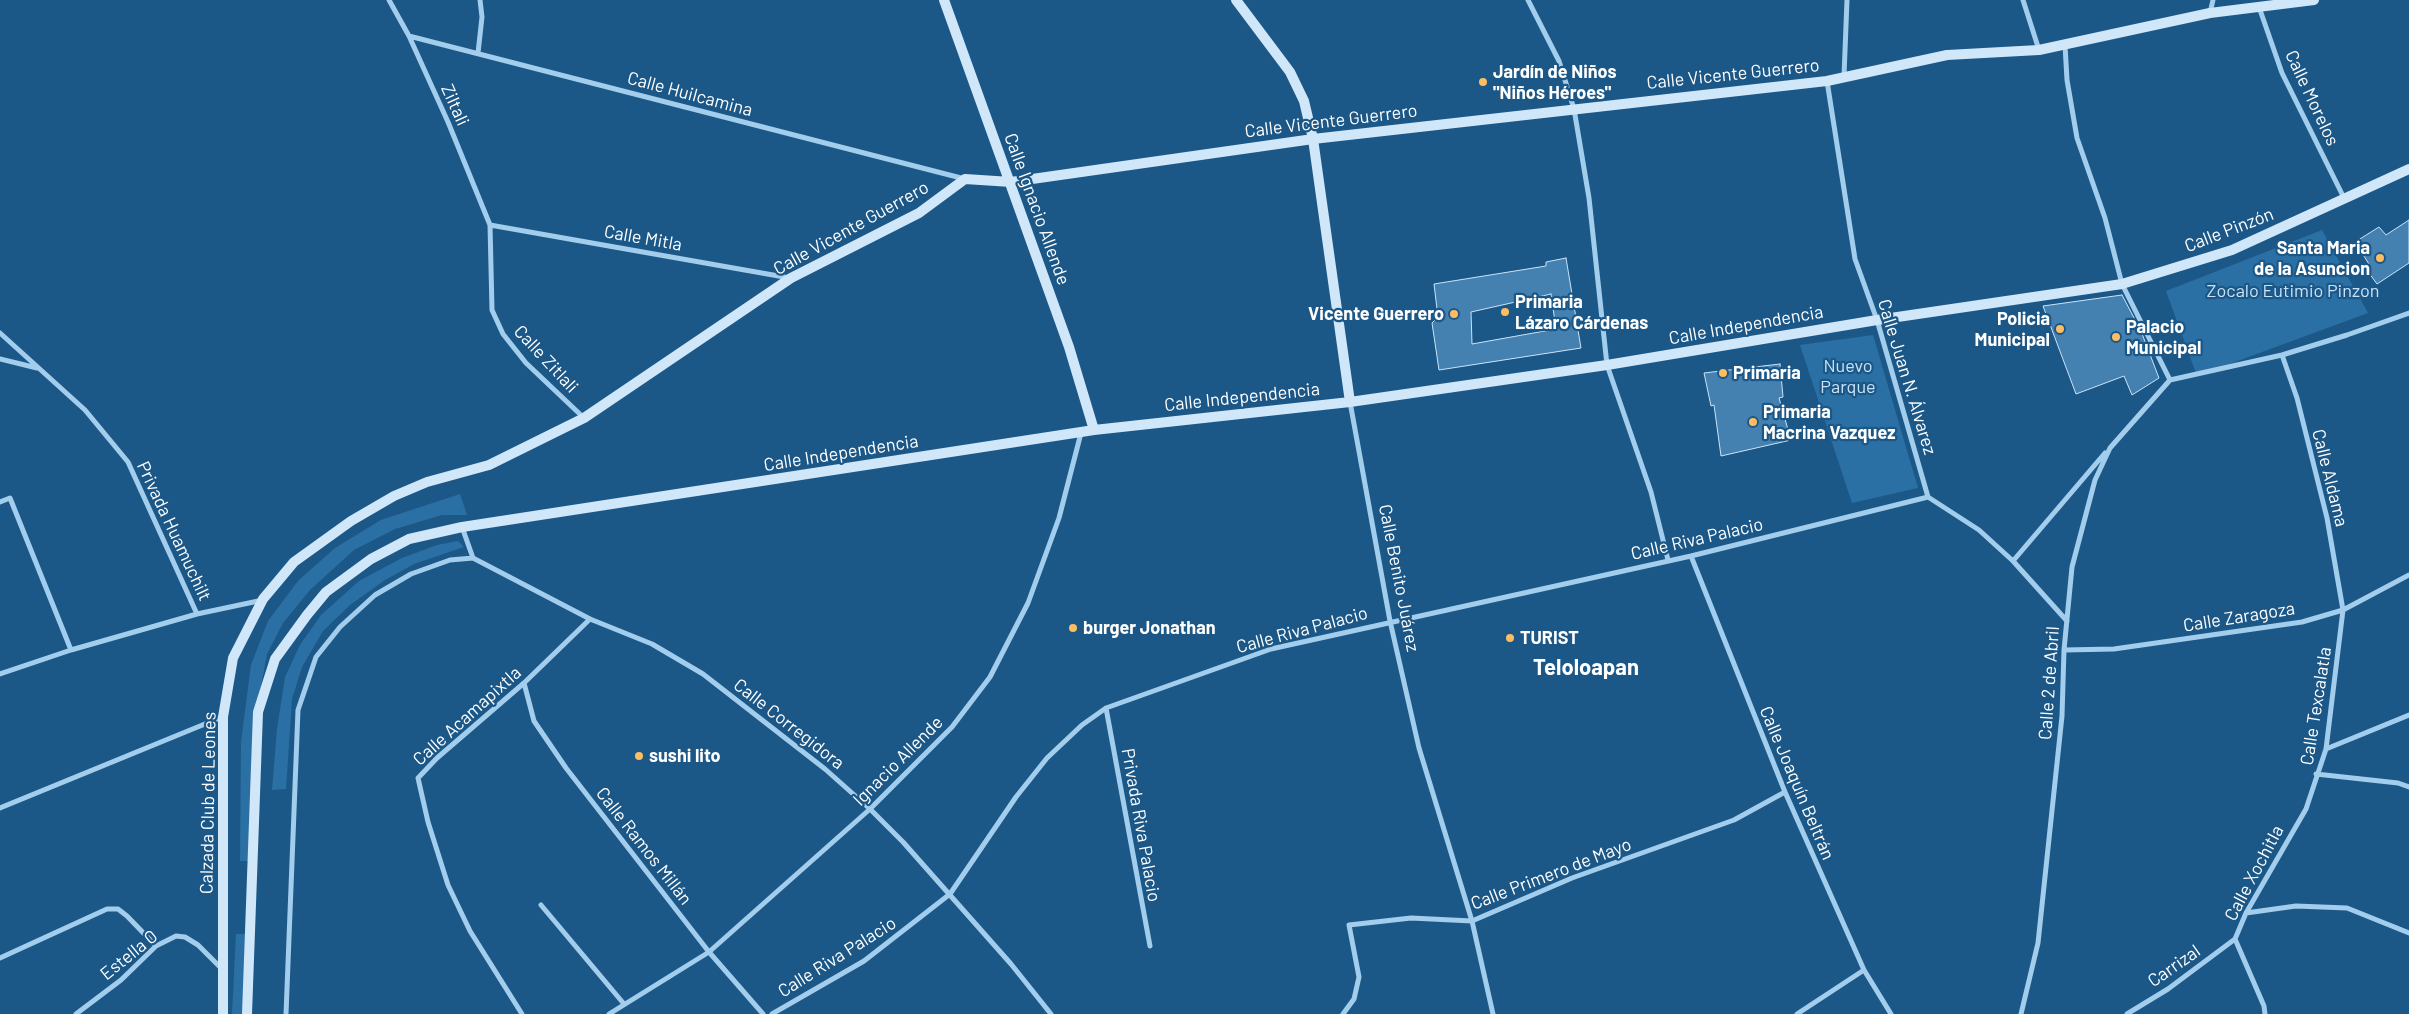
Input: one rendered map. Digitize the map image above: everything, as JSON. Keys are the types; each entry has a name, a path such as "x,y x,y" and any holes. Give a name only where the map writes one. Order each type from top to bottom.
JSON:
{"main road":[{"name":"Calle Ignacio Allende","path":"944,0 1069,347 1094,430"},
{"name":"Calle Benito Juárez","path":"1236,0 1290,72 1304,101 1313,139 1350,402"},
{"name":"Calle Vicente Guerrero","path":"351,521 394,496 427,482 489,465 584,418 791,278 919,213 965,179 1011,182 1313,139 1827,81 1947,55 2039,50 2210,13 2314,0"},
{"name":"Calle Pinzón","path":"2122,284 2232,250 2409,170"},
{"name":"Calle Independencia","path":"247,1014 258,712 274,659 306,615 326,592 371,559 409,540 462,527 1094,430 1350,402 1607,365 1877,320 2122,284"},
{"name":"Calzada Club de Leones","path":"223,1014 223,717 233,658 263,599 294,562 351,521"}],"street":[{"name":"Ziltali","path":"389,0 448,122 490,225"},
{"path":"478,53 482,18 480,0"},
{"path":"1528,0 1559,61 1574,109 1589,198 1607,365 1651,492 1668,560"},
{"path":"1844,76 1847,0"},
{"path":"2024,0 2039,50"},
{"path":"2210,13 2212,0"},
{"name":"Calle Morelos","path":"2259,7 2282,73 2344,199"},
{"name":"Calle Huilcamina","path":"408,36 965,179"},
{"path":"2065,45 2068,80 2077,138 2105,218 2122,284 2170,380 2282,355 2346,336 2409,313"},
{"name":"Calle Juan N. Álvarez","path":"1827,81 1855,259 1877,320 1928,497"},
{"name":"Calle Mitla","path":"490,225 791,278"},
{"name":"Calle Zitlali","path":"490,225 492,310 503,334 526,363 584,418"},
{"name":"Privada Huamuchilt","path":"0,333 85,410 128,462 197,614 263,599"},
{"name":"Calle Aldama","path":"2282,355 2297,398 2327,518 2343,610"},
{"name":"Privada Huamuchilt","path":"0,359 38,368"},
{"name":"Calle 2 de Abril","path":"2021,1014 2038,943 2062,716 2064,650 2072,567 2096,480 2110,448 2170,380"},
{"name":"Calle Benito Juárez","path":"1350,402 1390,621 1419,748 1472,921 1493,1014"},
{"name":"Ignacio Allende","path":"609,1014 709,952 870,809 952,727 990,677 1028,603 1059,518 1082,433"},
{"path":"2013,561 2110,448"},
{"path":"1928,497 1971,524 2013,561 2067,621"},
{"name":"Calle Riva Palacio","path":"772,1014 864,961 950,894 1016,797 1047,758 1082,725 1106,708 1271,648 1691,556 1928,497"},
{"path":"0,502 10,498 71,650"},
{"path":"286,1014 298,710 316,657 340,627 375,595 411,574 450,560 473,558 462,527"},
{"name":"Calle Joaquín Beltrán","path":"1691,556 1785,792 1864,970 1891,1014"},
{"name":"Calle Corregidora","path":"473,558 590,619 652,644 704,674 824,769 870,809 950,894 1051,1014"},
{"name":"Calle Zaragoza","path":"2064,650 2114,649 2302,622 2343,610 2409,575"},
{"name":"Calle Texcalatla","path":"2343,610 2326,749 2316,774 2398,782 2409,787"},
{"path":"0,674 71,650 197,614"},
{"name":"Calle Acamapixtla","path":"522,1014 470,931 448,885 428,822 418,778 437,758 524,683 590,619"},
{"name":"Calle Ramos Millán","path":"524,683 534,721 566,768 709,952 763,1014"},
{"name":"Privada Riva Palacio","path":"1106,708 1150,946"},
{"path":"2326,749 2409,715"},
{"path":"0,808 223,717"},
{"name":"Calle Xochitla","path":"2265,1014 2264,1006 2235,939 2246,913 2306,809 2316,774"},
{"name":"Calle Primero de Mayo","path":"1343,1014 1354,999 1359,977 1349,924 1411,918 1472,921 1572,878 1734,820 1785,792"},
{"path":"541,905 624,1004"},
{"path":"2246,913 2296,906 2347,908 2409,933"},
{"path":"0,958 107,909 118,909 156,946"},
{"name":"Estella O","path":"76,1014 121,980 156,946 176,936 185,937 198,945 224,971"},
{"name":"Carrizal","path":"2127,1014 2168,990 2235,939"},
{"path":"1797,1014 1864,970"}],"green space":[{"name":"Zocalo Eutimio Pinzon","path":"2322,230 2368,313 2197,376 2166,291"},
{"name":"Nuevo Parque","path":"1873,335 1918,488 1852,503 1800,345"},
{"path":"460,494 467,515 442,515 395,529 354,550 310,590 283,623 267,654 257,708 250,861 240,861 241,742 251,665 268,621 298,581 335,548 381,520"},
{"path":"458,541 464,547 414,564 385,580 350,605 323,631 302,667 292,699 286,789 272,790 277,729 285,677 300,645 321,615 359,581 402,558 437,545"},
{"path":"236,934 245,934 243,1014 232,1014"}],"building":[{"path":"2409,220 2409,263 2377,284 2364,266 2369,264 2355,242 2379,227 2386,235"},
{"name":"Primaria Lázaro Cárdenas","path":"1566,258 1581,348 1439,370 1432,323 1438,317 1434,284 1546,266 1546,262","holes":["1551,294 1556,329 1472,344 1471,312"]},
{"path":"2122,295 2141,331 2159,378 2132,395 2124,376 2076,394 2043,306"},
{"name":"Primaria Macrina Vazquez","path":"1780,364 1783,397 1779,398 1791,440 1721,456 1714,405 1711,406 1704,373"}],"place":[{"name":"Jardín de Niños \"Niños Héroes\"","path":"1483,82"},
{"name":"Santa Maria de la Asuncion","path":"2380,258"},
{"name":"Primaria Lázaro Cárdenas","path":"1505,312"},
{"name":"Vicente Guerrero","path":"1454,314"},
{"name":"Policia Municipal","path":"2060,329"},
{"name":"Palacio Municipal","path":"2116,337"},
{"name":"Primaria","path":"1723,373"},
{"name":"Primaria Macrina Vazquez","path":"1753,422"},
{"name":"burger Jonathan","path":"1073,628"},
{"name":"TURIST","path":"1510,638"},
{"name":"sushi lito","path":"639,756"}],"district":[{"name":"Teloloapan","path":"1586,668"}]}
